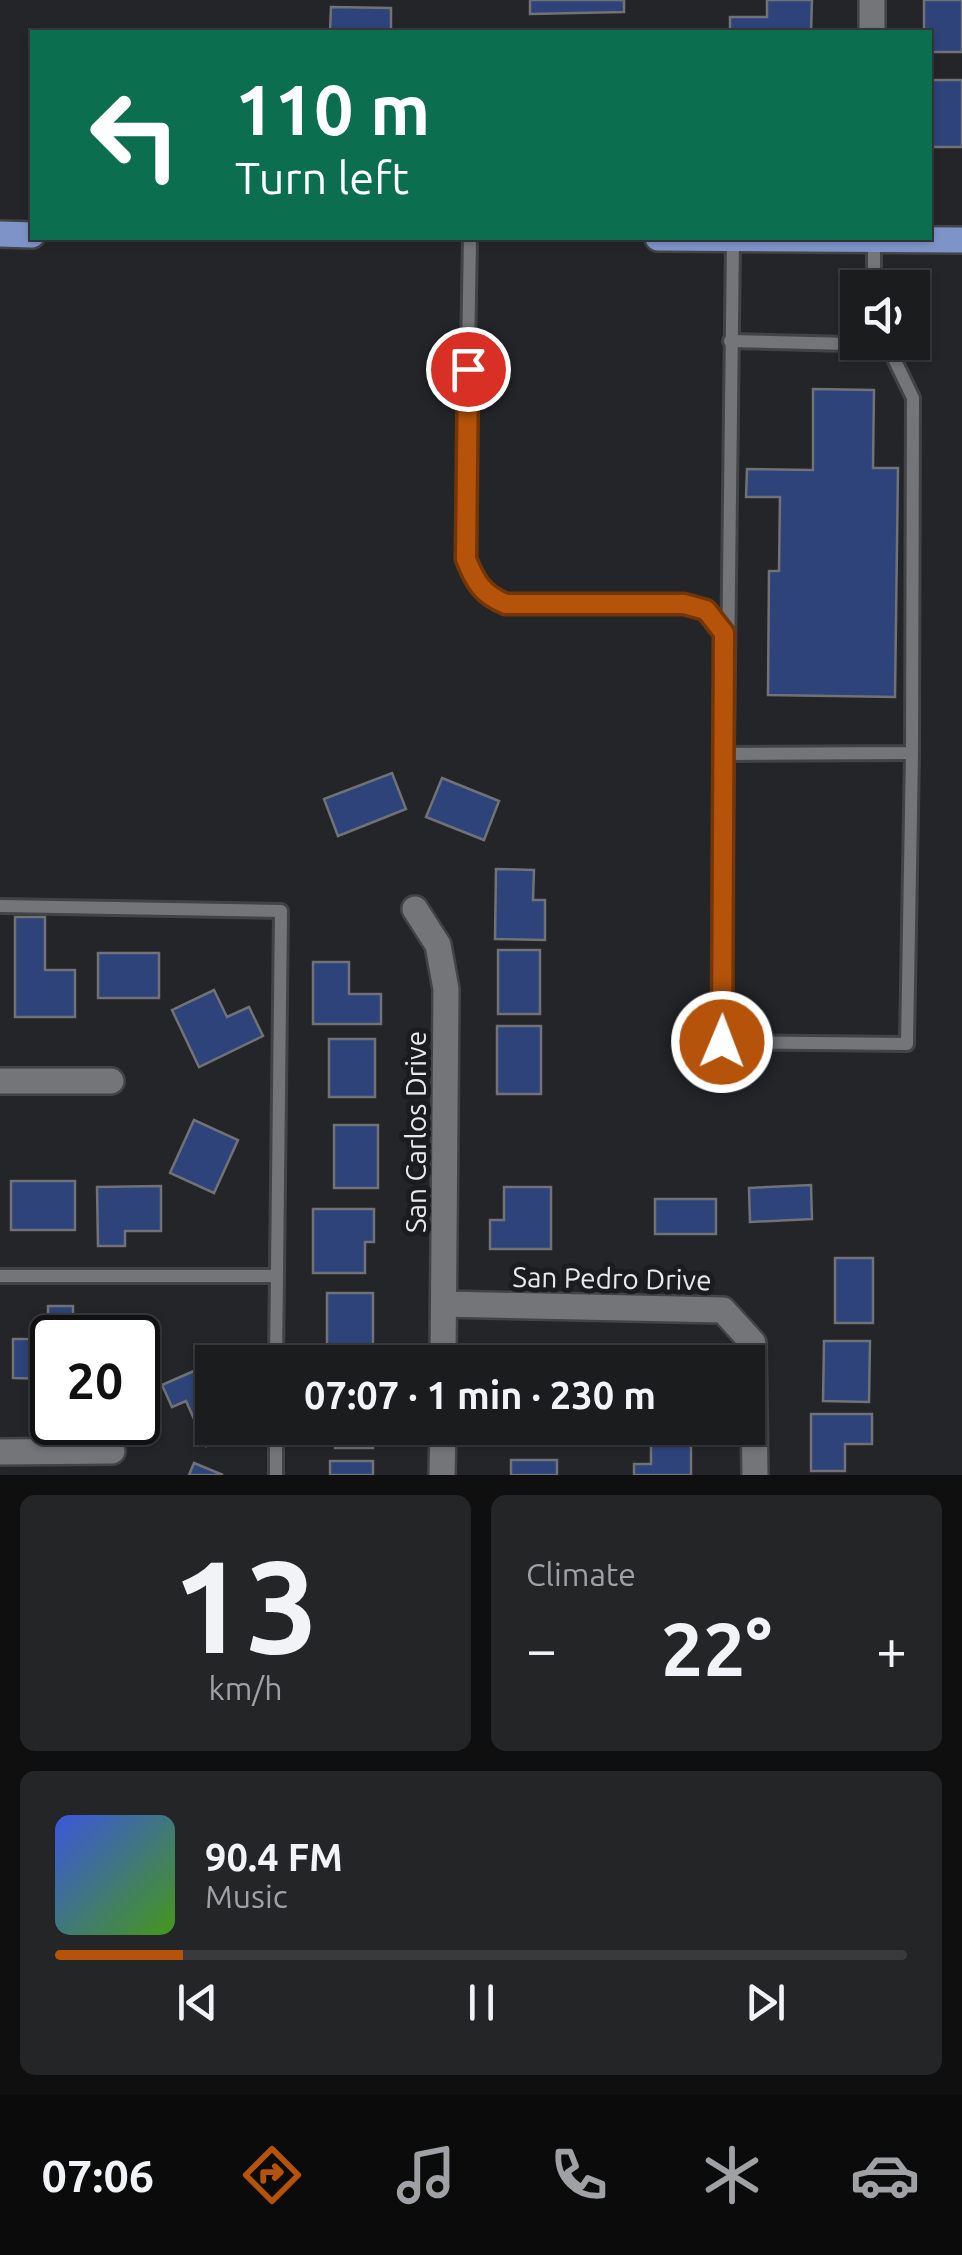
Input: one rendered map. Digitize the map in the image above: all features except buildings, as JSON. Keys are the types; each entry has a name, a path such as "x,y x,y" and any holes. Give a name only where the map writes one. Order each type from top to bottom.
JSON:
{"main road":[{"path":"0,234 30,235"},
{"path":"932,240 962,240"}],"street":[{"path":"872,0 872,30"},
{"name":"San Carlos Drive","path":"415,909 438,945 446,990 443,1345"},
{"path":"0,1081 110,1081"},
{"name":"San Pedro Drive","path":"444,1304 723,1310 752,1343 755,1475"},
{"path":"442,1475 443,1445"},
{"path":"0,1452 112,1451"}],"lane":[{"path":"470,240 465,524 466,559 475,581 488,597 506,604 697,607 719,623 727,648"},
{"path":"733,240 722,1042 906,1044 912,753 912,398 894,360"},
{"path":"874,240 874,270"},
{"path":"730,341 840,343"},
{"path":"727,754 912,753"},
{"path":"0,906 281,911 276,1345"},
{"path":"0,1276 275,1276"},
{"path":"276,1445 276,1475"}],"route":[{"path":"468,369 466,559 475,581 488,597 506,604 684,604 706,610 724,633 727,754 722,1042"}]}
